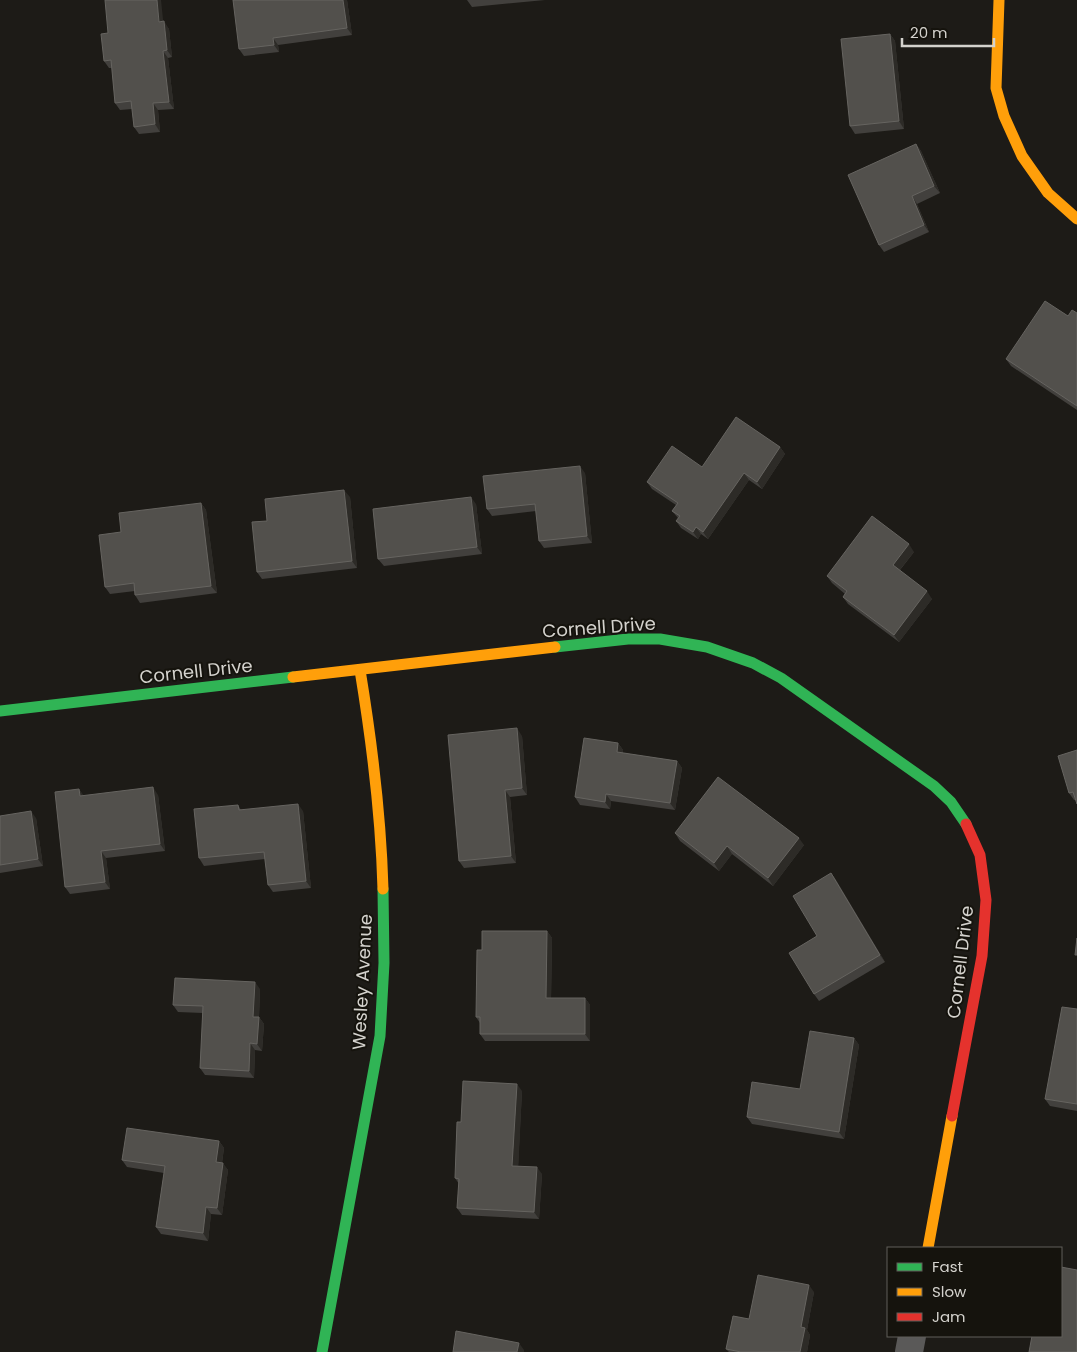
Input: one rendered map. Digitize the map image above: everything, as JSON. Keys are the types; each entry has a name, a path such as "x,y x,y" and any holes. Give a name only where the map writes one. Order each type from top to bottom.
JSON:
{"street":[{"path":"999,0 996,88 1004,116 1022,156 1048,193 1077,220"},
{"name":"Cornell Drive","path":"0,711 628,639 660,639 707,647 753,663 781,678 934,786 951,802 965,822 980,855 986,900 982,956 928,1247"},
{"name":"Wesley Avenue","path":"322,1352 380,1036 384,963 382,853 372,743 360,670"},
{"path":"909,1352 912,1337"}],"building":[{"path":"105,0 157,0 159,22 164,21 167,50 163,51 169,102 153,103 155,124 134,127 131,101 115,103 111,60 104,61 101,34 108,33"},
{"path":"233,0 343,0 347,28 273,38 274,45 239,49"},
{"path":"890,34 899,121 850,126 841,39"},
{"path":"916,144 934,186 912,196 924,225 879,245 848,175"},
{"path":"1045,301 1068,316 1072,310 1077,313 1077,406 1006,359"},
{"path":"736,417 780,447 757,482 744,473 703,532 696,527 693,532 676,521 680,516 672,511 678,503 647,482 672,446 702,467"},
{"path":"580,466 587,536 539,541 535,504 487,509 483,476"},
{"path":"344,490 352,561 257,572 252,522 267,521 265,499"},
{"path":"471,497 477,547 378,559 373,509"},
{"path":"201,503 211,586 135,595 134,583 105,587 99,535 121,532 119,513"},
{"path":"872,516 909,544 893,565 927,591 894,635 843,597 847,591 827,576"},
{"path":"517,728 522,788 505,790 511,856 459,861 448,735"},
{"path":"584,738 618,743 617,752 677,761 670,803 606,794 605,802 575,797"},
{"path":"1077,750 1077,804 1073,792 1069,793 1058,756"},
{"path":"718,777 799,838 768,878 727,846 714,863 675,833"},
{"path":"153,787 160,844 101,851 105,882 65,887 55,792 79,789 80,796"},
{"path":"298,804 306,881 268,885 264,852 199,858 194,809 238,805 239,810"},
{"path":"31,811 38,859 0,865 0,816"},
{"path":"831,873 880,955 814,994 789,953 817,936 793,896"},
{"path":"482,931 547,931 546,998 585,998 585,1034 480,1034 480,1017 476,1017 477,950 482,950"},
{"path":"1077,938 1077,955 1075,955"},
{"path":"175,978 255,982 253,1017 259,1017 257,1044 250,1043 249,1071 200,1068 203,1006 173,1005"},
{"path":"1062,1007 1077,1009 1077,1104 1045,1099"},
{"path":"810,1031 854,1038 839,1132 747,1117 752,1082 800,1089"},
{"path":"463,1081 517,1084 512,1166 537,1167 534,1212 457,1208 459,1179 455,1178 457,1122 461,1122"},
{"path":"127,1128 219,1141 216,1162 223,1163 217,1208 206,1207 203,1233 156,1227 165,1166 122,1160"},
{"path":"1062,1267 1077,1270 1077,1352 1029,1352 1032,1337 1062,1337"},
{"path":"758,1275 809,1285 801,1327 805,1328 800,1352 741,1352 726,1349 733,1316 749,1319"},
{"path":"456,1331 519,1343 517,1352 453,1352"}],"traffic: fast":[{"path":"555,647 628,639 660,639 707,647 753,663 781,678 934,786 951,802 966,824"},
{"path":"0,711 293,677"},
{"path":"322,1352 380,1036 384,963 383,889"}],"traffic: slow":[{"path":"999,0 996,88 1004,116 1022,156 1048,193 1077,219"},
{"path":"293,677 555,647"},
{"path":"360,670 375,779 383,889"},
{"path":"928,1247 952,1116"}],"traffic: jam":[{"path":"952,1116 982,956 986,900 980,855 966,824"}]}
